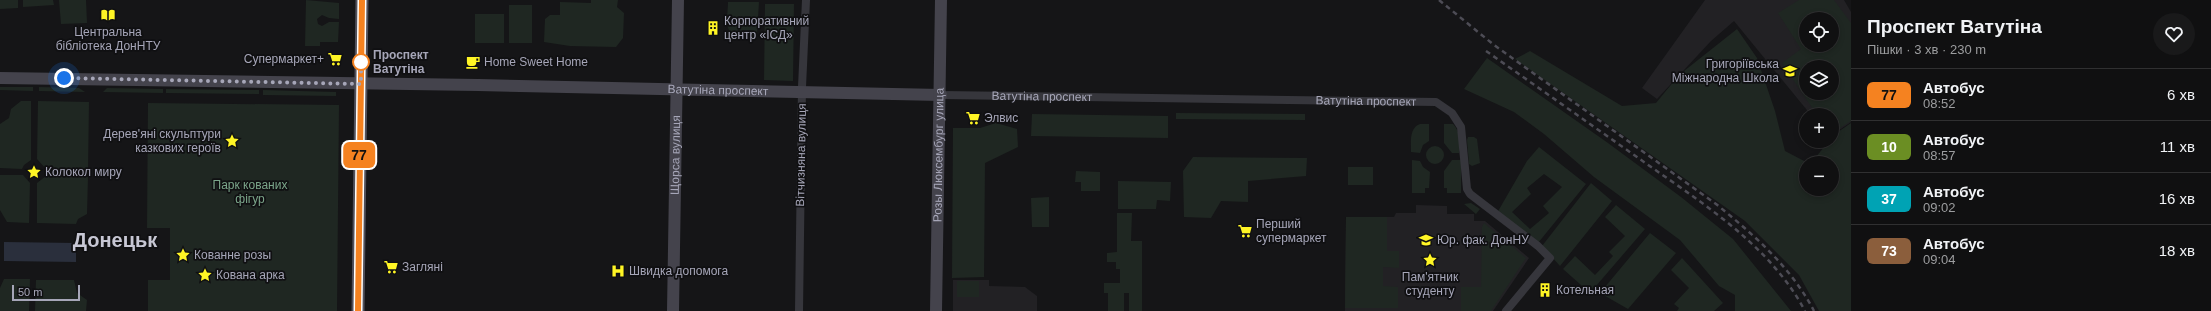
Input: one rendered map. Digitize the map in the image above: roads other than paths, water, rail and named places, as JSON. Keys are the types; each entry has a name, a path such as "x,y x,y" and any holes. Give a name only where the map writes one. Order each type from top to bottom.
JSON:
{"main road":[{"path":"358,311 362,0"}],"street":[{"name":"Щорса вулиця","path":"673,311 678,0"},
{"name":"Вітчизняна вулиця","path":"799,311 802,93 806,0"},
{"name":"Розы Люксембург улица","path":"936,311 941,0"},
{"name":"Ватутіна проспект","path":"0,78 361,84 478,84 802,93 1436,102 1452,113 1461,127 1467,189 1470,194 1538,246 1550,258 1506,311"}],"water":[{"path":"4,242 76,243 76,262 4,261"}],"railway":[{"path":"1439,0 1494,45 1716,204 1758,240 1783,266 1805,295 1814,311"},
{"path":"1486,51 1684,190 1730,225 1772,264 1790,287 1805,311"}],"place":[{"name":"Центральна бібліотека ДонНТУ","path":"108,15"},
{"name":"Корпоративний центр «ІСД»","path":"713,28"},
{"name":"Супермаркет+","path":"335,59"},
{"name":"Проспект Ватутіна","path":"361,62"},
{"name":"Home Sweet Home","path":"473,62"},
{"name":"Григоріївська Міжнародна Школа","path":"1790,71"},
{"name":"Элвис","path":"973,118"},
{"name":"Дерев'яні скульптури казкових героїв","path":"232,141"},
{"name":"Колокол миру","path":"34,172"},
{"name":"Перший супермаркет","path":"1245,231"},
{"name":"Юр. фак. ДонНУ","path":"1426,240"},
{"name":"Кованне розы","path":"183,255"},
{"name":"Пам'ятник студенту","path":"1430,260"},
{"name":"Загляні","path":"391,267"},
{"name":"Швидка допомога","path":"618,271"},
{"name":"Кована арка","path":"205,275"},
{"name":"Котельная","path":"1545,290"}],"district":[{"name":"Донецьк","path":"115,240"}],"park label":[{"name":"Парк кованих фігур","path":"250,192"}]}
